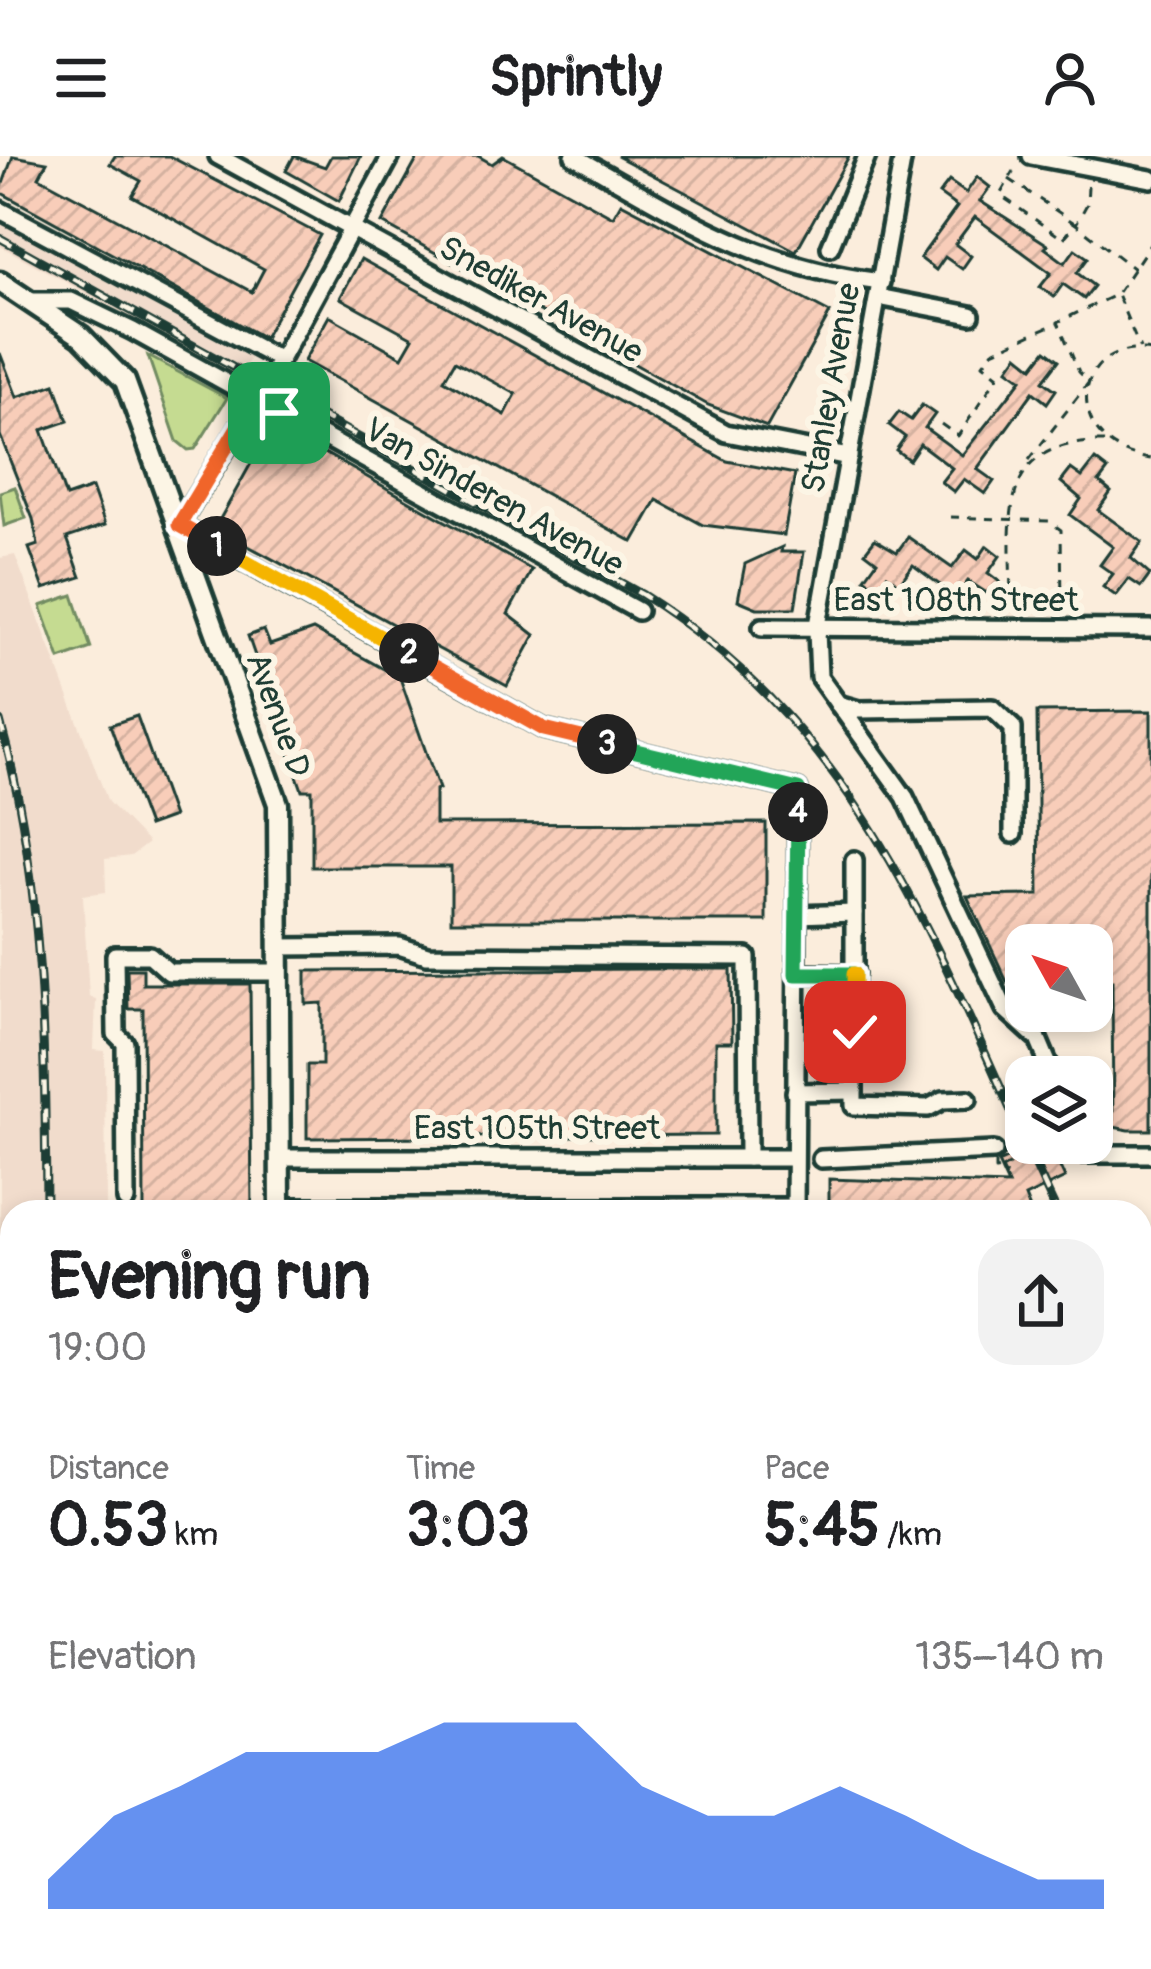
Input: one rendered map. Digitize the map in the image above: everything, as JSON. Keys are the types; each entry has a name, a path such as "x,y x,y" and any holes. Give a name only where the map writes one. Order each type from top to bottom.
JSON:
{"main road":[{"name":"Van Sinderen Avenue","path":"0,282 29,301"},
{"path":"0,300 29,301"},
{"name":"Avenue D","path":"29,301 81,336 125,381 278,804 280,1200"}],"street":[{"name":"Snediker Avenue","path":"218,156 726,433 849,457"},
{"path":"391,156 280,360 179,525 544,729 798,790 795,1200"},
{"path":"574,156 722,239 812,273 971,315"},
{"path":"830,247 867,156"},
{"name":"Stanley Avenue","path":"817,631 903,156"},
{"path":"1031,156 1151,179"},
{"path":"0,210 280,360"},
{"name":"Van Sinderen Avenue","path":"29,301 79,304 638,611"},
{"name":"East 108th Street","path":"762,627 817,631 1151,629"},
{"path":"817,631 819,676 905,797 996,991 1006,1009 1037,1039 1045,1056"},
{"path":"838,704 859,710 992,708 1013,728 1013,834"},
{"path":"854,860 854,1106 928,1108 943,1100 968,1099"},
{"path":"797,915 854,913"},
{"path":"278,946 399,946 428,955 747,957 748,1158"},
{"path":"126,1200 125,1043 116,1034 115,955 150,955 170,972 278,972"},
{"path":"796,974 855,974"},
{"path":"795,1092 854,1091"},
{"path":"1113,1151 1151,1154"},
{"name":"East 105th Street","path":"280,1158 794,1158"},
{"path":"821,1159 1000,1162"}],"path":[{"path":"1014,171 1000,195 1063,239 1087,204 1088,185"},
{"path":"1009,179 1134,269"},
{"path":"941,424 958,436 998,376 983,364 993,351 1117,294 1151,243"},
{"path":"1117,294 1140,349"},
{"path":"1058,322 1079,372 1089,382 1088,420 1107,442"},
{"path":"1011,606 1012,500 1029,460 1111,357 1140,349 1151,351"},
{"path":"1029,460 1054,445 1107,442 1151,459"},
{"path":"950,517 1049,521 1060,530 1061,605"},
{"path":"1000,1162 1002,1167"}],"shaded area":[{"path":"0,219 250,358 240,377 0,246"},
{"path":"15,555 108,802 148,843 131,856 105,859 106,892 83,895 89,997 96,999 94,1050 105,1051 106,1200 0,1200 0,558"}],"green space":[{"path":"148,356 227,398 195,449 188,450 177,441"},
{"path":"15,487 26,518 4,526 0,492"},
{"path":"73,595 91,648 60,659 41,606"}],"building":[{"path":"13,156 47,162 39,177 252,292 264,269 132,196 141,181 110,164 115,156 169,156 320,235 264,338 0,192"},
{"path":"294,156 325,167 331,156 361,156 339,201 286,171"},
{"path":"419,156 478,156 492,164 503,156 613,217 621,203 830,313 767,427 708,405 382,223"},
{"path":"617,156 849,156 796,251"},
{"path":"977,177 990,187 980,201 1048,245 1045,248 1065,263 1075,249 1088,258 1077,273 1094,286 1084,299 1063,284 1054,297 1040,287 1051,273 975,217 955,244 971,256 962,269 945,257 936,270 920,258 957,207 939,194 949,181 966,193"},
{"path":"361,259 727,461 795,474 784,535 703,525 657,500 633,542 304,361 329,316 402,357 413,338 340,298","holes":["455,361 516,394 505,415 444,380"]},
{"path":"1046,350 1059,360 1043,381 1056,390 1047,403 1033,392 977,469 994,481 985,494 964,479 954,492 941,482 952,468 920,444 909,460 896,450 905,437 889,425 899,412 911,420 922,405 935,414 925,428 962,455 1022,379 1008,369 1018,355 1033,367"},
{"path":"0,353 17,397 55,384 68,421 42,430 66,497 92,488 105,525 67,538 81,577 44,589 29,548 38,545 33,519 0,435"},
{"path":"273,424 532,570 508,614 535,635 507,686 215,528"},
{"path":"1095,460 1108,470 1099,482 1111,492 1098,510 1142,542 1131,558 1150,575 1141,587 1129,579 1116,596 1103,587 1113,574 1100,565 1113,547 1070,515 1081,499 1061,482 1071,469 1082,477"},
{"path":"908,537 952,568 966,550 978,559 987,546 1000,556 988,573 1000,582 990,595 968,581 956,597 913,565 899,584 887,575 878,588 865,578 877,561 865,552 875,539 897,552"},
{"path":"782,547 781,552 804,552 795,608 757,608 738,600 745,564"},
{"path":"264,630 270,645 313,630 400,678 439,789 435,790 435,824 766,823 766,921 451,921 451,867 312,867 312,790 302,790 248,636"},
{"path":"1151,711 1151,1130 1113,1127 1113,924 1005,924 1005,978 967,896 1039,895 1037,712"},
{"path":"137,716 173,817 148,826 110,725"},
{"path":"127,969 143,969 143,984 250,984 252,1200 144,1200 143,1009 128,1009"},
{"path":"731,969 732,1042 716,1042 716,1135 307,1138 307,1065 322,1065 322,1003 306,1004 306,971"},
{"path":"998,1163 1059,1164 1065,1178 1026,1200 829,1200 829,1179 1008,1185"}],"railway":[{"path":"0,238 643,595 724,655 791,721 847,793 896,870 1052,1200"},
{"path":"0,721 15,781 34,903 43,1027 46,1200"}],"route":[{"path":"279,413 255,399 179,525 544,729 798,790 796,974 855,974 855,1032"}]}
